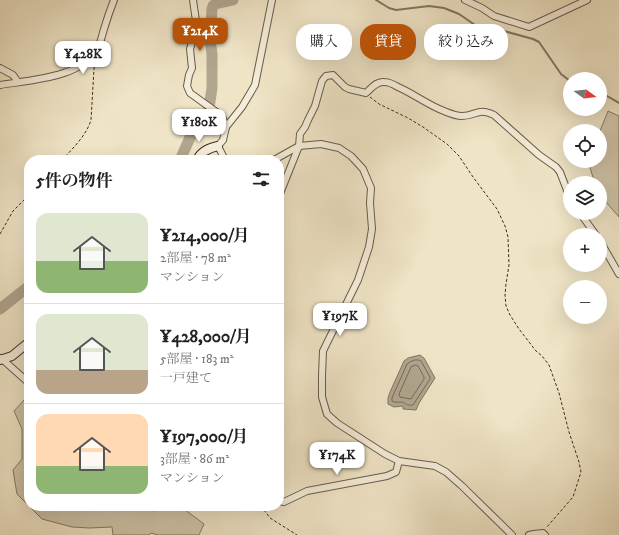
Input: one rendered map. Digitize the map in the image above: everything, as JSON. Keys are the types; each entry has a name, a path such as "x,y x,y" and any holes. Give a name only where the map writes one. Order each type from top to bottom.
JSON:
{"street":[{"path":"0,85 52,77 69,72 90,59 98,49 106,19 114,0"},
{"path":"193,0 196,21 195,32 190,49 192,68 188,75 187,86 190,93 222,116 226,127"},
{"path":"200,155 208,148 218,146 223,140 226,127 242,107 255,85 272,0"},
{"path":"465,0 482,8 494,16 530,27 587,0"},
{"path":"0,68 13,76 18,82"},
{"path":"284,184 299,146 300,134 315,106 322,82 326,76 333,75 345,87 366,93 377,83 383,81 390,83 443,111 454,115 462,116 483,111 488,112 494,115 539,155 556,167 563,180"},
{"path":"282,155 299,146 321,144 340,148 351,156 363,169 371,188 370,203 372,229 369,247 358,280 324,351 322,397 327,414 337,423 385,454 399,461 435,466 446,472 512,535"},
{"path":"218,146 222,155"},
{"path":"607,253 619,274"},
{"path":"1,359 12,356 24,346"},
{"path":"1,359 24,379"},
{"path":"284,502 307,491 387,476 396,472 399,461"},
{"path":"529,535 544,534"}],"path":[{"path":"66,155 89,127 91,120 95,63"},
{"path":"366,93 372,100 401,116 408,118 447,144 459,156 497,209 505,226 508,238 509,265 505,295 506,306 519,329 549,365 559,393 581,472 573,497 556,518 547,526 544,534"},
{"path":"0,234 13,211 24,200"},
{"path":"265,511 270,518 298,535"}],"shaded area":[{"path":"608,111 619,116 619,217 607,203 607,176 593,176 590,168 607,168 607,124 603,124"},
{"path":"24,400 24,501 17,494 13,470 22,459 22,429 14,411"},
{"path":"34,511 187,511 204,524 199,535 158,535 151,533 149,535 113,535 112,527 72,527 42,519"}],"water":[{"path":"420,355 424,358 435,378 416,410 403,409 403,406 394,407 388,404 390,392 404,361 408,358"}],"waterway":[{"path":"182,155 192,133 208,114 212,88 212,54 210,39 212,9 215,4 233,0"},
{"path":"376,0 389,8 396,10 429,6 444,8 459,14 475,25 533,39 539,42 563,76"},
{"path":"607,96 619,103"},
{"path":"0,309 24,290"}]}
